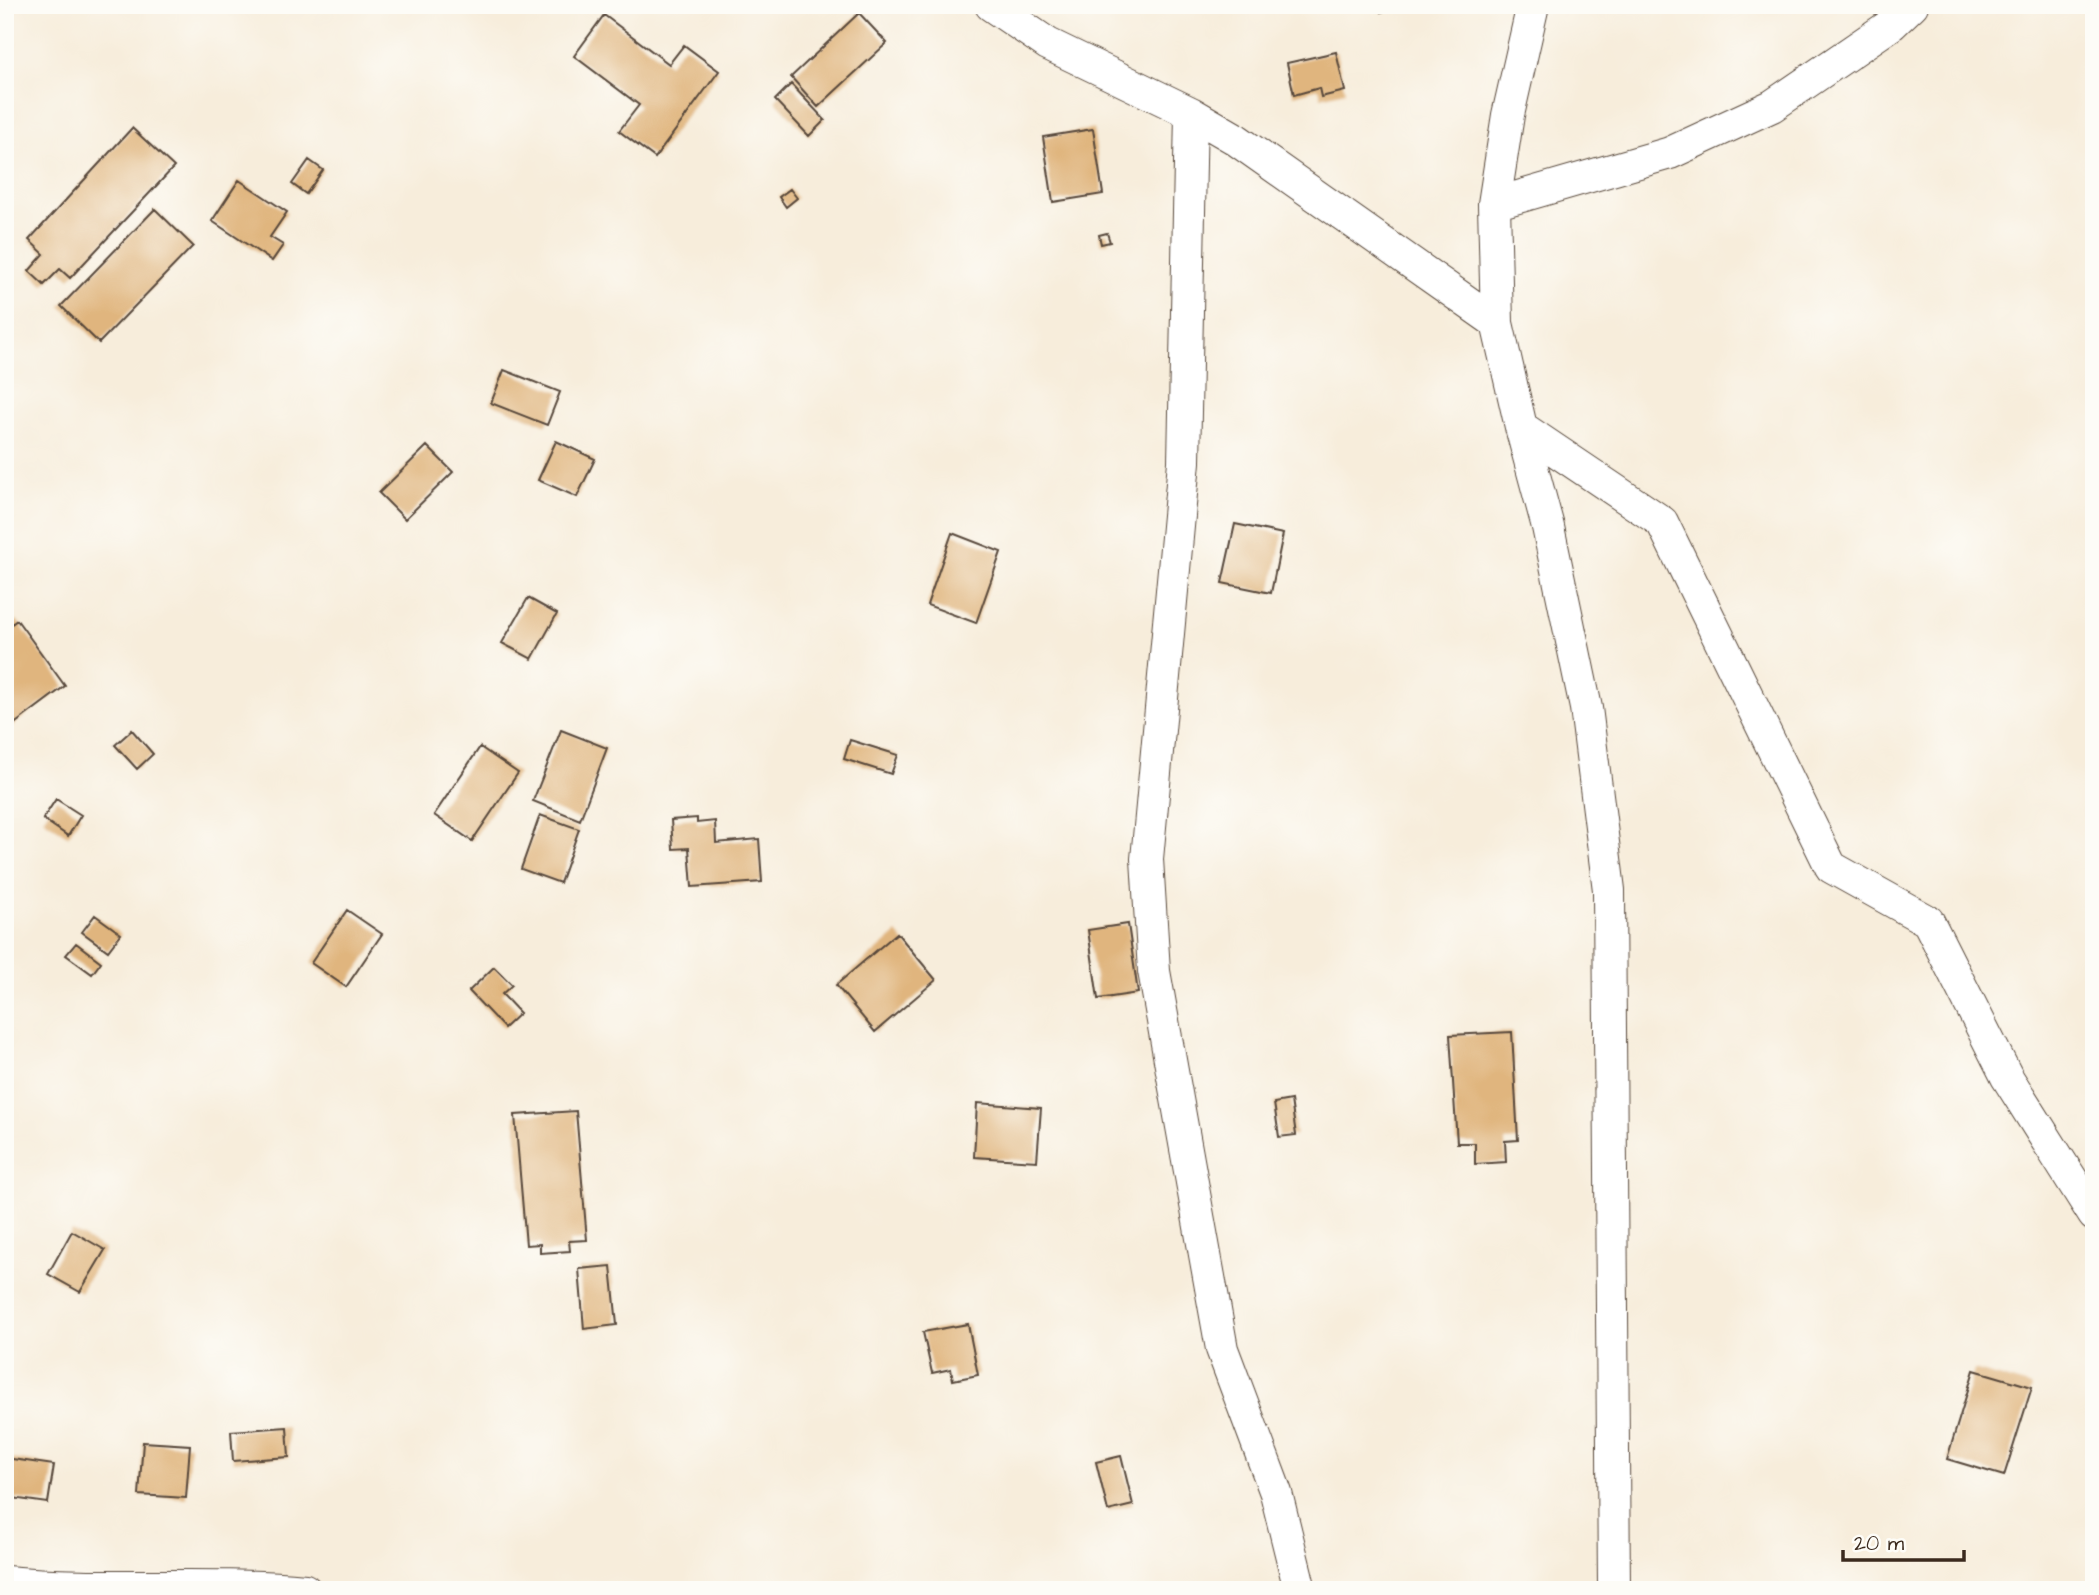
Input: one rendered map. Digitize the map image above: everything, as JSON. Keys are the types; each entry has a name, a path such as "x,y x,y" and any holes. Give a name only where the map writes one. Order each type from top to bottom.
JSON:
{"street":[{"path":"991,5 1048,44 1191,113 1234,138 1496,323"},
{"path":"1533,5 1508,115 1494,204 1496,323 1548,527 1586,708 1609,890 1614,1590"},
{"path":"1494,204 1670,153 1772,106 1892,24 1912,5"},
{"path":"1191,113 1184,462 1147,859 1154,971 1222,1349 1276,1493 1300,1590"},
{"path":"1521,427 1662,522 1831,867 1928,921 2007,1077 2094,1215"},
{"path":"5,1582 79,1587 251,1585 305,1590"}],"building":[{"path":"1379,5 1401,5 1401,6 1381,12"},
{"path":"859,13 887,43 818,107 791,77"},
{"path":"604,15 669,64 684,45 719,71 655,158 619,131 639,105 574,56"},
{"path":"1336,52 1345,91 1321,97 1319,88 1294,95 1287,63"},
{"path":"791,84 825,120 809,136 775,100"},
{"path":"132,128 174,167 70,278 60,269 44,285 29,271 44,254 29,240"},
{"path":"1093,129 1103,194 1053,202 1043,137"},
{"path":"309,160 323,170 306,194 292,184"},
{"path":"239,180 287,212 270,237 283,245 272,261 212,221"},
{"path":"790,189 797,198 786,207 779,197"},
{"path":"155,209 193,246 99,343 61,306"},
{"path":"1107,233 1110,242 1101,244 1099,235"},
{"path":"504,370 560,392 547,425 491,403"},
{"path":"556,441 595,459 577,497 538,480"},
{"path":"427,446 453,472 405,519 379,493"},
{"path":"1235,524 1283,534 1271,593 1222,583"},
{"path":"952,533 1001,552 976,623 927,605"},
{"path":"528,598 557,614 532,659 502,643"},
{"path":"17,620 65,686 5,731 5,629"},
{"path":"132,730 153,754 137,769 115,745"},
{"path":"561,730 607,748 580,820 533,801"},
{"path":"850,740 898,755 891,774 844,759"},
{"path":"480,747 518,773 472,841 434,815"},
{"path":"56,799 81,815 68,836 43,819"},
{"path":"540,815 579,829 560,883 521,869"},
{"path":"697,818 697,823 715,821 716,843 759,839 762,882 692,887 689,848 673,849 671,820"},
{"path":"347,910 382,934 346,987 311,963"},
{"path":"95,915 121,934 108,951 82,932"},
{"path":"1128,924 1138,993 1098,999 1088,930"},
{"path":"897,933 936,980 875,1032 836,985"},
{"path":"76,943 101,962 92,974 66,955"},
{"path":"494,967 512,985 502,994 520,1013 504,1028 469,991"},
{"path":"1512,1032 1518,1140 1505,1141 1506,1162 1475,1164 1475,1143 1457,1143 1450,1035"},
{"path":"1291,1100 1296,1135 1279,1137 1274,1103"},
{"path":"977,1103 1041,1108 1037,1161 974,1157"},
{"path":"576,1111 587,1240 569,1241 570,1251 540,1253 540,1244 526,1245 515,1115"},
{"path":"72,1231 105,1250 80,1292 48,1274"},
{"path":"611,1266 617,1325 584,1329 579,1269"},
{"path":"968,1324 978,1375 953,1380 951,1369 932,1373 923,1332"},
{"path":"1974,1370 2032,1387 2004,1476 1947,1459"},
{"path":"287,1427 289,1457 233,1461 231,1431"},
{"path":"143,1442 190,1445 186,1498 139,1495"},
{"path":"1121,1456 1133,1505 1108,1511 1096,1462"},
{"path":"5,1458 54,1465 48,1503 5,1497"}]}
